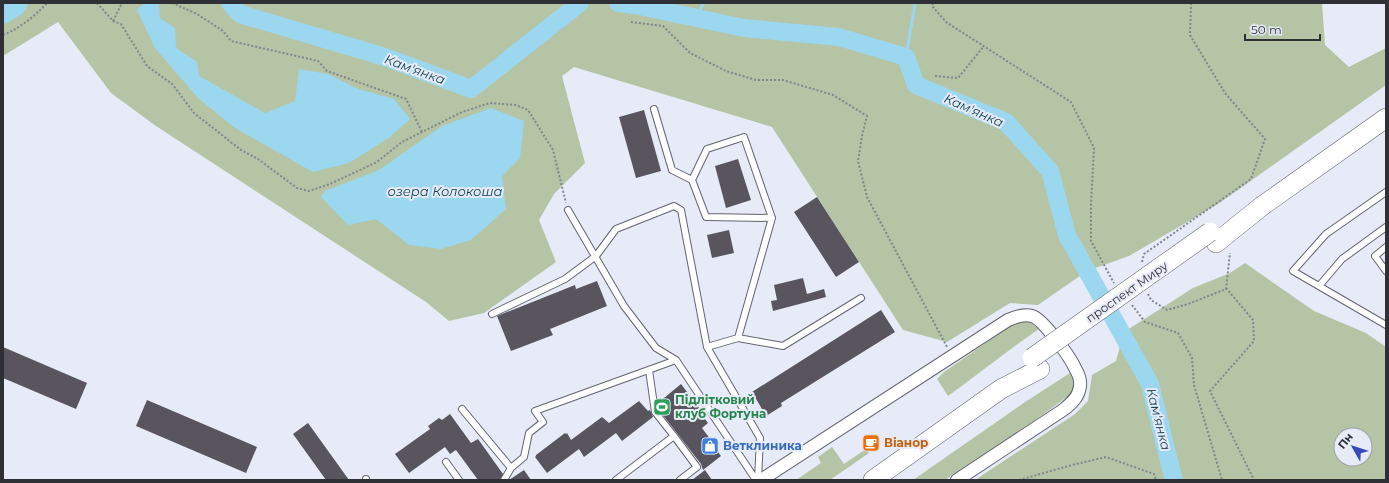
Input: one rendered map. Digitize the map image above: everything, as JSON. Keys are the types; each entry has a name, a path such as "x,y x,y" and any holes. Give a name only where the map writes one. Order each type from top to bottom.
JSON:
{"main road":[{"name":"проспект Миру","path":"873,480 1036,363 1219,243 1262,206 1386,118"}],"street":[{"path":"761,480 1008,320 1016,316 1033,316 1040,320 1048,328 1075,367 1080,378 1078,395 1072,403 1063,410 957,480"}],"lane":[{"path":"654,109 672,170 692,180 706,218 772,218"},
{"path":"692,180 707,149 744,137 772,218 738,338"},
{"path":"1386,192 1326,234 1292,271 1386,325"},
{"path":"492,314 566,278 596,256 616,229 674,206 681,210 708,347 760,438 757,480"},
{"path":"568,210 624,306 656,348 676,360 757,480"},
{"path":"1319,286 1342,259 1386,227"},
{"path":"1386,247 1375,256 1386,270"},
{"path":"708,347 738,338 783,346 861,298"},
{"path":"504,480 511,468 524,457 529,433 543,422 535,411 676,360"},
{"path":"648,370 655,412 698,467 680,480"},
{"path":"462,409 511,468"},
{"path":"616,480 674,436"},
{"path":"446,462 459,480"}],"path":[{"path":"3,35 16,30 47,3"},
{"path":"97,3 113,21 121,24 147,66 172,84 194,113 241,150 258,159 297,188 308,191 330,184 378,162 402,142 462,112 490,103 516,105 528,110 553,150 568,210"},
{"path":"113,21 122,3"},
{"path":"172,3 197,14 223,30 230,41 318,61 327,71 406,99 422,132"},
{"path":"933,3 932,6 946,22 1071,102 1094,148 1091,241 1116,286"},
{"path":"1140,268 1144,254 1251,179 1265,139 1225,93 1190,35 1191,3"},
{"path":"631,22 663,26 690,53 726,71 756,80 783,80 833,95 868,116 862,136 858,161 867,197 952,357"},
{"path":"935,76 958,78 984,46"},
{"path":"1219,243 1226,289 1253,320 1254,341 1210,391 1254,480"},
{"path":"1147,293 1151,300 1167,310 1188,304 1226,289"},
{"path":"1131,304 1145,322 1178,333 1192,358 1194,385 1222,480"},
{"path":"1019,480 1106,457 1154,474 1156,480"}],"green space":[{"path":"3,3 1322,3 1325,45 1349,67 1386,48 1386,85 1218,204 1129,256 1087,271 1038,305 1010,303 947,342 903,330 772,127 574,67 562,76 585,163 554,194 539,220 556,262 484,313 449,321 426,302 156,126 111,93 58,22 3,56"},
{"path":"1245,263 1314,311 1366,333 1386,347 1386,480 975,480 1075,414 1088,401 1092,375 1116,361 1124,332 1193,288 1230,273"},
{"path":"1020,322 1030,322 1039,329 948,396 937,379 944,372 1009,327"},
{"path":"1070,373 1074,384 1074,389 1071,394 1034,421 945,480 913,480 1025,402"},
{"path":"832,447 844,464 866,449 869,453 830,480 796,480 821,463 818,457"}],"water":[{"path":"144,3 159,3 160,18 175,28 176,48 197,62 199,76 265,113 295,101 299,69 328,74 358,89 394,99 410,119 390,137 349,163 313,172 235,128 198,98 155,48 137,10"},
{"name":"озера Колокоша","path":"491,108 524,121 520,158 502,176 506,209 471,240 441,249 409,245 376,219 348,225 321,197 325,191 379,170 442,126"}],"building":[{"path":"644,110 661,171 636,178 619,117"},
{"path":"738,159 751,200 726,208 715,166"},
{"path":"817,197 859,262 836,277 794,212"},
{"path":"729,230 734,253 712,258 707,235"},
{"path":"803,278 807,294 824,289 826,297 773,311 771,301 777,300 774,285"},
{"path":"597,281 607,306 550,329 553,335 511,351 497,316 575,285 576,289"},
{"path":"881,310 895,332 781,403 782,406 766,416 752,392"},
{"path":"3,347 87,383 76,409 3,378"},
{"path":"681,384 700,409 698,410 708,423 702,428 721,456 703,470 701,464 659,410 658,403"},
{"path":"147,400 257,447 246,473 136,426"},
{"path":"639,401 648,411 650,410 653,417 622,441 616,433 584,457 579,449 547,473 535,457 565,433 567,433 571,440 602,417 609,423"},
{"path":"450,414 471,443 478,439 503,474 500,480 478,480 456,450 450,454 445,447 409,473 395,454 430,429 428,426 439,418 442,420"},
{"path":"308,423 349,480 326,480 293,434"},
{"path":"524,470 531,480 509,480"},
{"path":"705,470 712,480 692,480"}],"waterway":[{"name":"Кам'янка","path":"3,15 16,7 19,3"},
{"name":"Кам'янка","path":"230,3 240,14 385,57 471,89 580,3"},
{"name":"Кам'янка","path":"618,3 635,5 744,28 839,37 906,57 916,85 1006,122 1050,171 1067,235 1150,384 1174,480"},
{"path":"695,18 704,3"},
{"path":"906,57 915,3"}],"place":[{"name":"Підлітковий клуб Фортуна","path":"662,407"},
{"name":"Віанор","path":"871,443"},
{"name":"Ветклиника","path":"710,446"}]}
